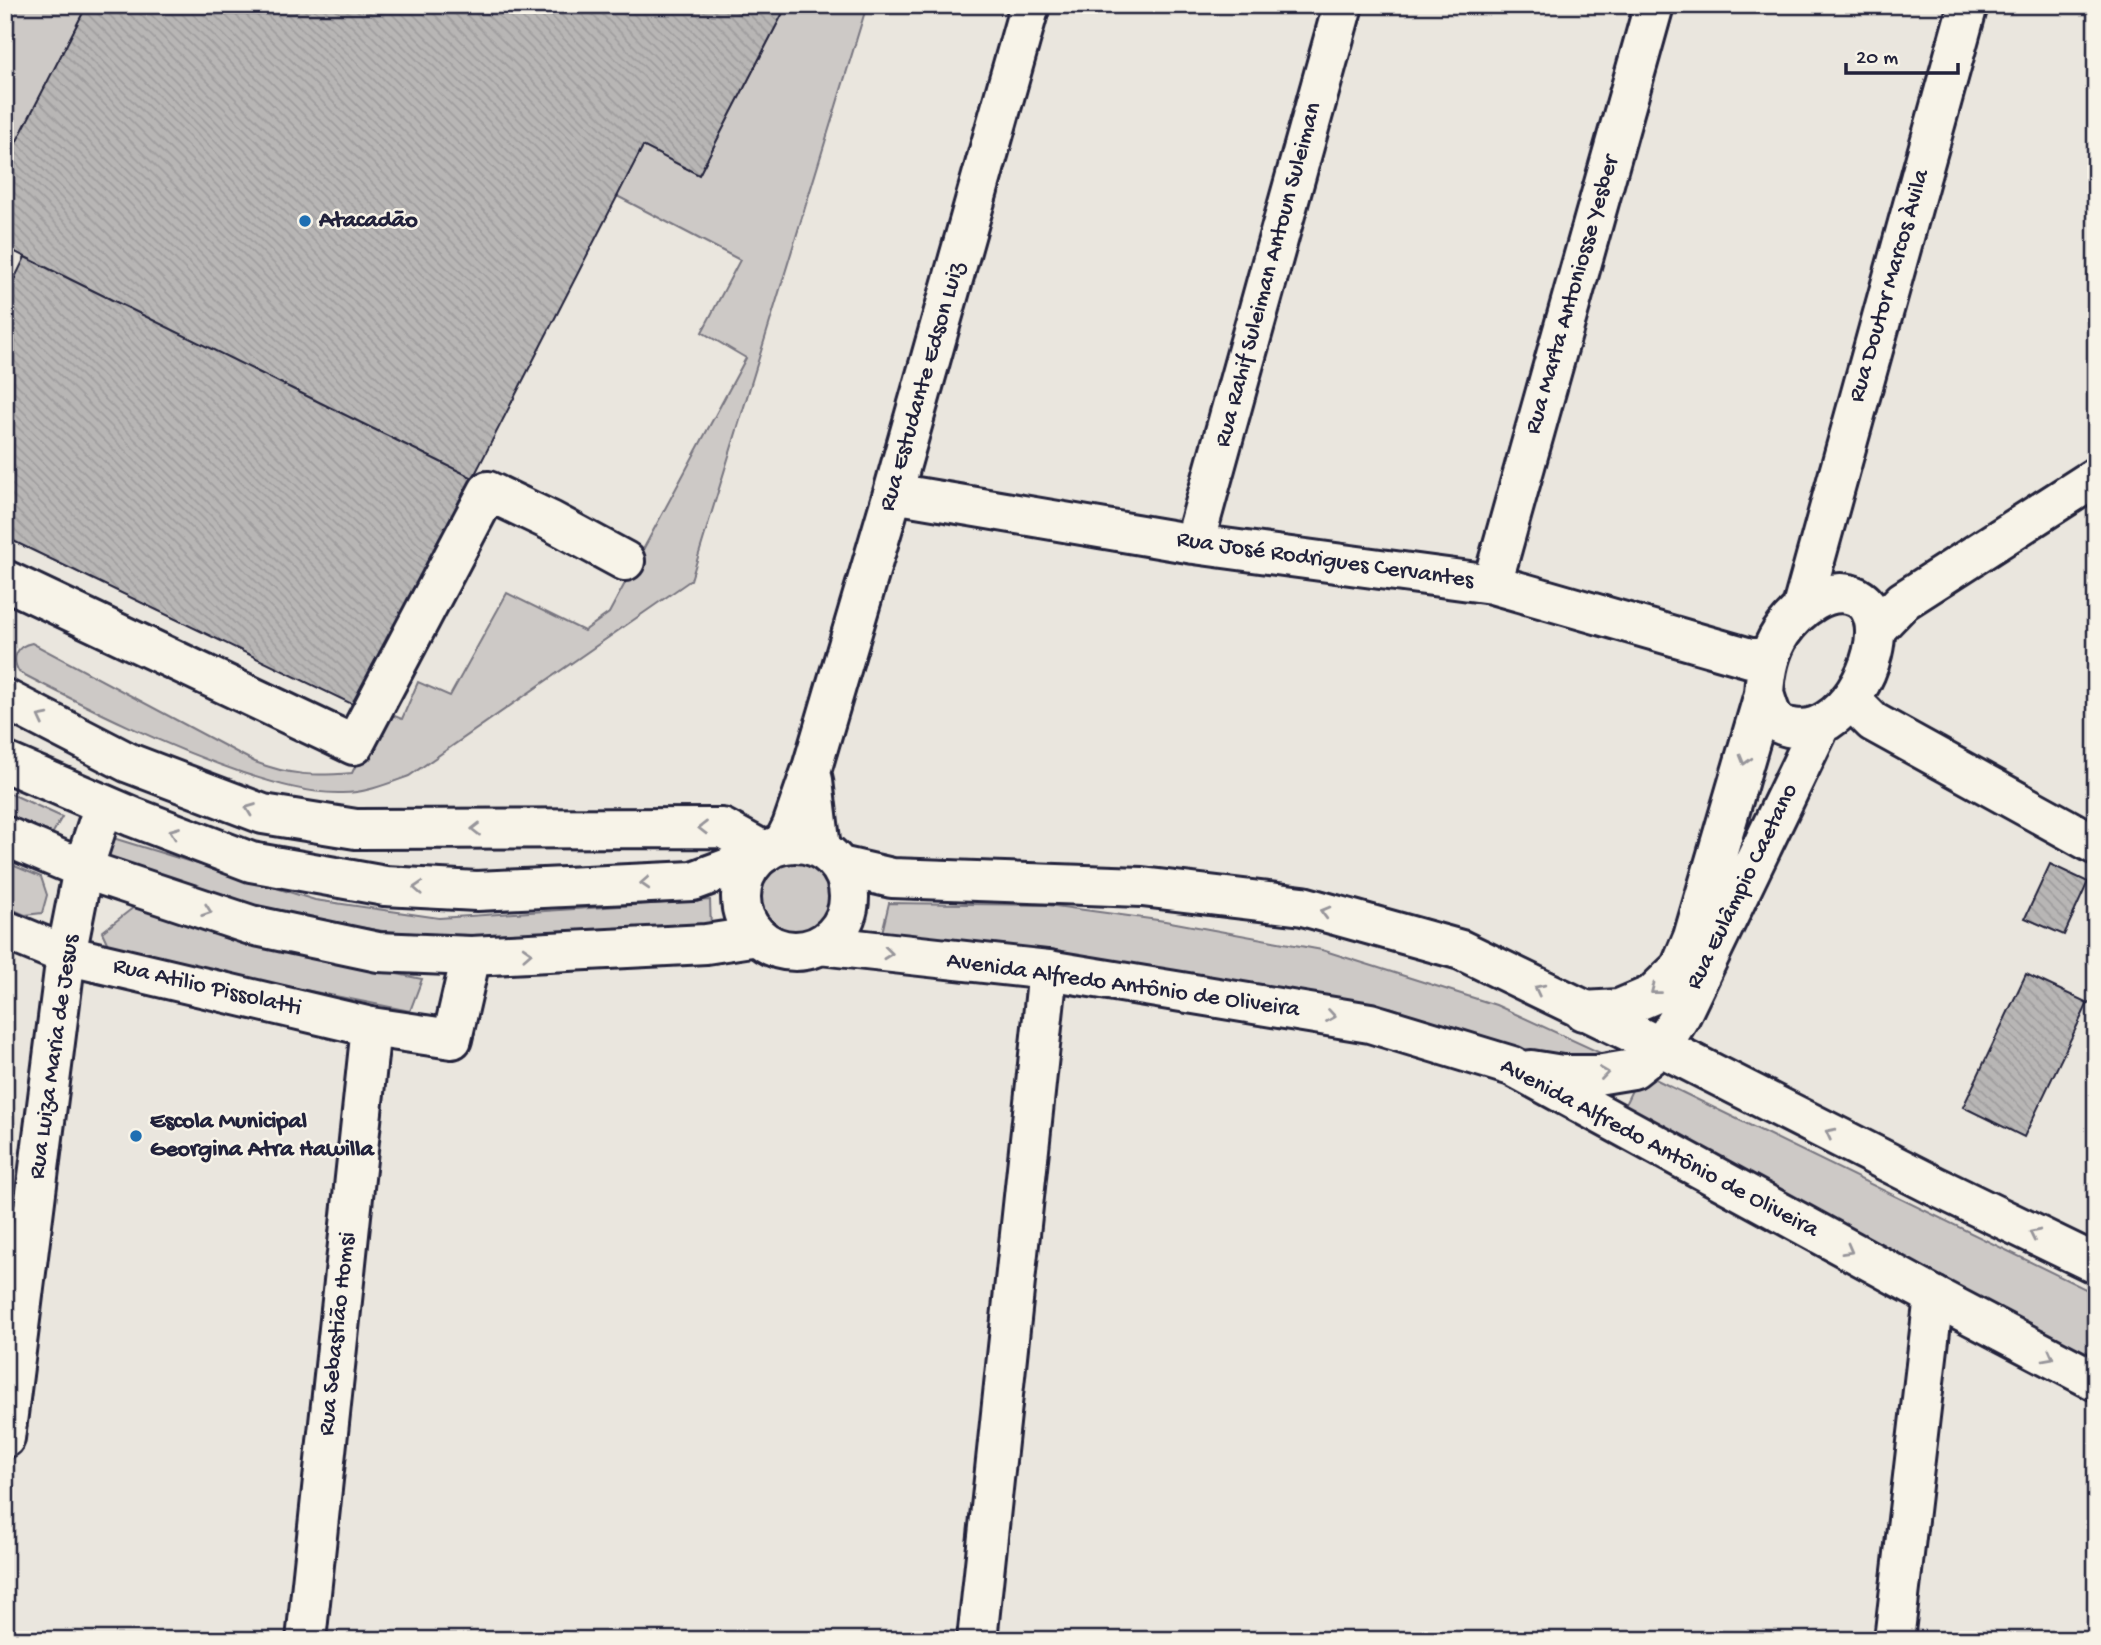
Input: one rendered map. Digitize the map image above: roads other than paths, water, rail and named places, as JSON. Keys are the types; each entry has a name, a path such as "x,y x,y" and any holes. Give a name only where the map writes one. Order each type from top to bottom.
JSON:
{"street":[{"name":"Rua Estudante Edson Luiz","path":"769,851 792,826 812,768 1031,5"},
{"name":"Rua Rahif Suleiman Antoun Suleiman","path":"1194,544 1343,5"},
{"name":"Rua Marta Antoniosse Yesber","path":"1492,584 1654,5"},
{"name":"Rua Doutor Marcos Àvila","path":"1812,592 1968,5"},
{"path":"1762,670 1775,719 1784,727 1811,728 1845,715 1871,658 1884,613 2096,477"},
{"path":"6,582 354,745 488,491 625,561"},
{"name":"Rua José Rodrigues Cervantes","path":"893,493 1194,544 1492,584 1762,670"},
{"path":"1583,1011 1619,1009 1652,995 1680,968 1693,937 1762,670 1780,635 1812,592 1850,594 1884,613"},
{"path":"5,699 130,763 263,814 356,829 722,828 769,851"},
{"path":"1845,715 2096,845"},
{"name":"Rua Eulâmpio Caetano","path":"1512,1066 1562,1075 1597,1075 1633,1069 1661,1047 1845,715"},
{"path":"5,762 251,862 385,886 477,891 694,881 769,851 803,843 830,858 892,878 1142,887 1303,906 1461,950 2096,1264"},
{"name":"Rua Estudante Edson Luiz","path":"812,768 830,858"},
{"name":"Rua Luiza Maria de Jesus","path":"5,1437 66,955 83,869 104,804"},
{"path":"5,836 83,869 251,925 378,952 471,956 706,944 758,936"},
{"path":"769,851 749,869 743,882 743,912 748,925 758,936 781,950 794,952 820,946 835,934 845,919 849,901 847,882 830,858"},
{"name":"Rua Atilio Pissolatti","path":"5,930 66,955 371,1027 452,1039 471,956"},
{"name":"Avenida Alfredo Antônio de Oliveira","path":"820,946 1048,970 1370,1023 1512,1066 2096,1381"},
{"path":"977,1640 1048,970"},
{"name":"Rua Sebastião Homsi","path":"306,1640 371,1027"},
{"path":"1894,1640 1934,1296"}],"place":[{"name":"Atacadão","path":"305,221"},
{"name":"Escola Municipal Georgina Atra Hawilla","path":"136,1136"}]}
